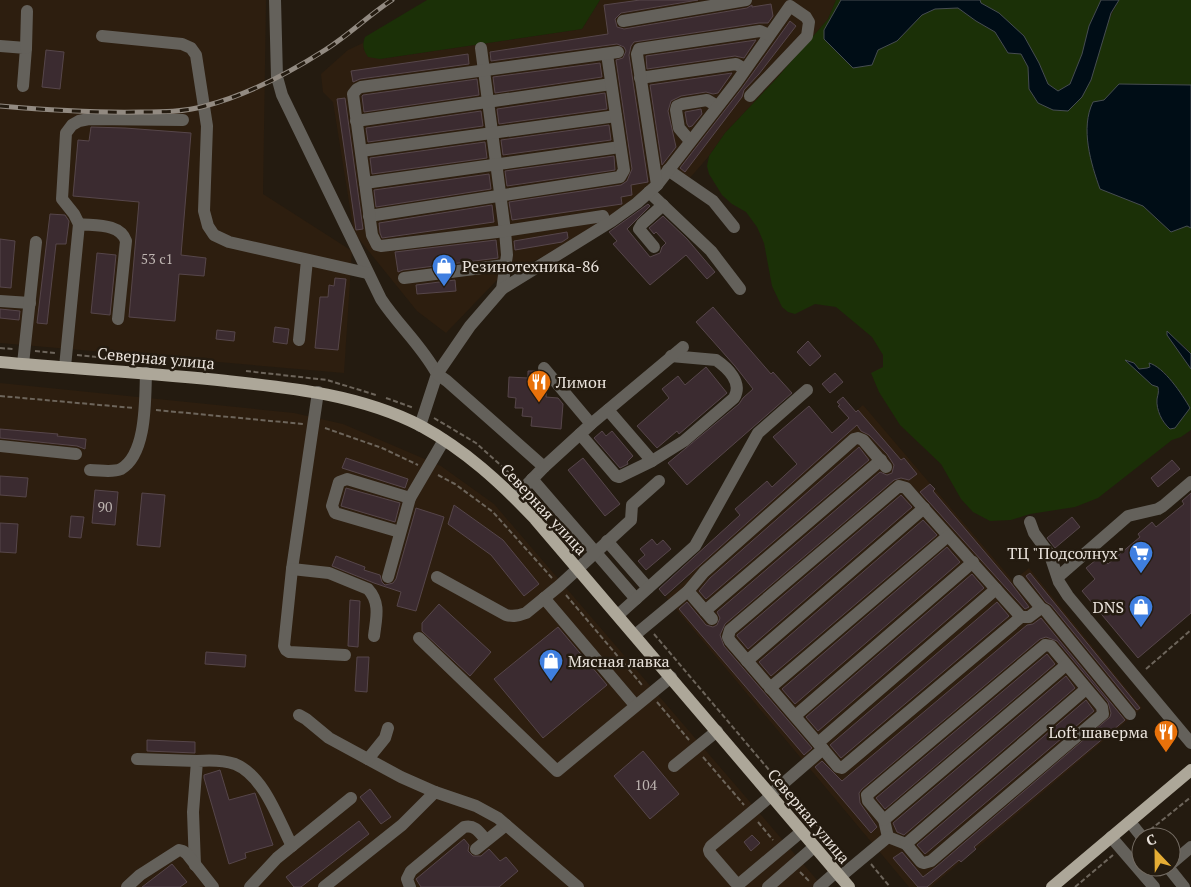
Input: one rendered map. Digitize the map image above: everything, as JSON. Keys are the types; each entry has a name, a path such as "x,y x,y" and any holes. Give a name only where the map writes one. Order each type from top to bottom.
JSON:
{"main road":[{"name":"Северная улица","path":"0,362 23,364 65,360 146,367 318,392 350,399 422,420 444,440 468,456 515,497 578,568 842,879"},
{"path":"1052,887 1191,770"}],"lane":[{"path":"275,0 277,77 282,95 367,273 388,310 426,354 436,374 447,381 544,467"},
{"path":"623,21 746,0"},
{"path":"422,420 436,374 470,326 502,289 612,222 653,188 745,69 769,35 785,3 806,17 809,22 807,36 750,96"},
{"path":"23,86 27,11"},
{"path":"740,289 711,251 662,205 653,188 636,54 643,47 760,31 769,35"},
{"path":"102,36 182,44 191,48 196,56 207,126 204,211 208,226 214,235 229,242 367,273"},
{"path":"0,46 26,48"},
{"path":"481,48 505,231 507,255 502,289"},
{"path":"369,216 620,177 624,170 611,84 613,53 357,89 353,94 369,216 374,240 377,245 382,246 505,231 603,216"},
{"path":"640,78 736,64 745,69"},
{"path":"356,121 611,84"},
{"path":"690,141 679,128 677,106 707,100 717,106"},
{"path":"360,151 616,116"},
{"path":"65,360 79,224 74,214 65,204 61,193 66,133 72,125 88,119 182,120"},
{"path":"365,183 620,147"},
{"path":"668,170 713,201 734,226"},
{"path":"654,247 639,229 662,205"},
{"path":"79,224 116,228 124,236 126,241 118,319"},
{"path":"23,364 36,242"},
{"path":"299,340 307,260"},
{"path":"404,278 505,265"},
{"path":"0,300 30,303"},
{"path":"515,497 544,467 591,424 683,346"},
{"path":"580,434 616,476 619,477 652,461 684,442 737,394 737,387 732,376 716,360 671,356"},
{"path":"90,470 115,471 122,468 130,460 140,441 146,367"},
{"path":"544,368 591,424"},
{"path":"618,615 695,546 758,433 807,390"},
{"path":"318,392 292,569 284,646 289,652 345,655"},
{"path":"608,410 652,461"},
{"path":"635,635 688,591 704,572 854,439 863,440 883,463 708,615 688,591"},
{"path":"388,577 410,498 444,440"},
{"path":"0,446 76,454"},
{"path":"400,532 335,513 332,506 339,482 347,479 410,498"},
{"path":"437,577 506,615 513,617 526,613 559,586 631,520 632,505 659,481"},
{"path":"1058,576 1128,516 1158,509 1191,482"},
{"path":"528,483 595,552 636,599"},
{"path":"1020,617 906,488 899,486 728,633 730,641 820,746 842,768 1020,617 1029,617 1041,608"},
{"path":"747,661 924,508"},
{"path":"1030,522 1034,533 1050,556 1068,596 1191,743"},
{"path":"770,688 948,536"},
{"path":"607,541 648,588"},
{"path":"795,716 973,562"},
{"path":"292,569 329,573 368,589 373,594 377,605 374,636"},
{"path":"1019,581 1130,714"},
{"path":"801,832 740,884 735,882 710,854 709,850 711,846 782,784 820,746 996,589"},
{"path":"544,598 635,705"},
{"path":"419,638 557,770 671,677"},
{"path":"1041,646 1051,646 1102,707 1102,717 928,863 921,862 906,844 888,836 884,820 868,801 867,795 1041,646"},
{"path":"884,820 1066,665"},
{"path":"906,844 1086,689"},
{"path":"298,715 306,719 329,738 401,777 435,792 485,810 506,825 578,887"},
{"path":"368,759 385,738 388,728"},
{"path":"674,766 717,731"},
{"path":"137,759 226,762 242,768 262,788 292,846"},
{"path":"195,864 194,812 197,761"},
{"path":"324,887 402,825 435,792"},
{"path":"250,887 277,858 351,798"},
{"path":"1130,822 1134,827"},
{"path":"476,849 506,825"},
{"path":"410,887 407,879 411,871 464,827 476,828 486,840"},
{"path":"819,887 842,879 859,861 888,836"},
{"path":"1111,837 1154,887"},
{"path":"768,887 814,847"},
{"path":"1181,856 1191,847"},
{"path":"127,887 140,875 179,850 187,854 213,887"},
{"path":"1176,877 1184,887"}],"path":[{"path":"0,348 25,350 65,360 146,367"},
{"path":"244,370 327,380 407,405 422,420 450,427 476,443 502,465 528,483"},
{"path":"0,396 314,425 382,448 455,484 493,512 559,586 782,850"},
{"path":"647,625 849,861 868,862 890,887"},
{"path":"1146,669 1191,630"},
{"path":"794,865 814,887"}],"shaded area":[{"path":"0,0 266,0 263,194 352,251 344,373 0,343"},
{"path":"600,0 836,0 828,19 776,79 725,133 709,156 682,187 668,177 607,219 544,256 497,280 446,333 417,311 354,233 333,102 323,92 321,74 348,50 363,43 364,50 380,59 582,29"},
{"path":"841,0 980,0 981,3 999,13 1024,36 1048,84 1058,91 1070,84 1082,54 1089,26 1101,0 1119,0 1111,13 1091,80 1082,97 1068,111 1053,110 1038,103 1029,89 1028,67 1021,54 1008,53 995,32 958,8 935,9 922,15 897,41 878,50 872,65 853,68 824,39 824,30"},
{"path":"1119,84 1191,85 1191,228 1187,226 1171,232 1143,206 1100,189 1090,157 1087,123 1093,102 1104,100"},
{"path":"1167,331 1191,354 1191,369 1167,335"},
{"path":"1125,360 1134,363 1139,369 1150,367 1149,363 1155,366 1166,375 1177,389 1190,408 1175,428 1170,429 1160,416 1157,407 1158,387 1152,385"},
{"path":"0,383 294,413 343,424 441,466 494,504 823,887 0,887"},
{"path":"863,405 1013,581 1029,568 1142,708 931,887 909,887 666,597 690,576 682,567"}],"green space":[{"path":"427,0 600,0 582,29 380,59 368,57 364,47 365,37"},
{"path":"836,0 841,0 834,15 872,65 878,50 897,41 921,15 935,9 958,8 995,32 1008,53 1021,54 1028,67 1029,89 1082,97 1108,23 1119,0 1191,0 1191,85 1120,84 1104,100 1101,189 1143,206 1171,232 1187,226 1191,228 1191,354 1185,347 1168,335 1191,369 1191,430 1181,437 1172,440 1098,498 1075,507 1030,514 1011,520 990,521 973,512 961,499 941,464 900,425 879,392 871,373 883,367 883,355 872,337 836,307 815,304 795,314 788,312 782,307 772,286 764,243 757,227 746,212 732,204 722,195 709,174 707,166 709,156 725,133 776,79 828,19","holes":["1128,360 1139,369 1148,368 1150,367 1149,364 1165,373 1187,402 1187,412 1170,429 1164,423 1159,411 1157,403 1158,387"]},
{"path":"980,0 1101,0 1089,26 1082,54 1070,84 1058,91 1048,84 1039,63 999,13 981,3"}],"building":[{"path":"640,0 698,0 621,13 615,19 617,27 624,29 747,8 752,5 752,7 771,4 773,16 768,23 634,42 629,55 648,182 631,185 632,195 621,197 622,204 512,220 509,202 621,185 627,181 632,169 616,60 623,58 626,51 624,47 617,44 491,61 490,52 608,34 604,5"},
{"path":"790,21 796,26 759,74 744,90 742,97 685,172 680,168 742,88"},
{"path":"756,40 744,58 735,56 647,69 646,56"},
{"path":"46,50 64,52 60,89 42,87"},
{"path":"468,54 469,64 360,79 353,82 351,71"},
{"path":"600,63 602,77 495,93 493,77"},
{"path":"732,73 718,93 706,92 681,96 671,101 668,111 676,147 662,165 650,85"},
{"path":"477,79 479,95 364,112 363,95"},
{"path":"605,93 607,109 499,124 497,109"},
{"path":"345,98 363,229 356,230 337,99"},
{"path":"701,109 702,114 689,127 685,112"},
{"path":"481,111 483,126 368,142 366,128"},
{"path":"609,125 611,140 503,155 501,140"},
{"path":"91,127 191,133 181,255 206,258 204,276 179,274 175,321 129,317 139,202 73,196 78,140 89,141"},
{"path":"485,142 487,158 372,174 370,158"},
{"path":"614,156 615,170 507,186 505,171"},
{"path":"489,174 491,189 376,207 374,190"},
{"path":"648,204 650,206 627,229 650,257 660,253 666,243 656,232 654,234 649,228 663,216 687,239 715,272 707,279 686,255 650,285 613,244 617,241 609,232"},
{"path":"492,205 494,222 382,238 380,233 379,223"},
{"path":"50,214 65,215 69,221 66,244 56,244 47,324 37,323"},
{"path":"567,232 568,238 562,242 515,250 514,241"},
{"path":"0,239 15,241 11,288 0,287"},
{"path":"496,240 498,258 398,272 395,252"},
{"path":"97,253 116,255 110,315 91,313"},
{"path":"335,278 346,279 338,350 315,348 320,297 328,297 329,285 334,286"},
{"path":"455,280 456,291 417,294 416,285"},
{"path":"713,307 771,374 773,372 792,393 687,485 668,463 739,404 753,389 696,322"},
{"path":"0,309 20,311 19,320 0,318"},
{"path":"275,327 289,329 287,344 273,342"},
{"path":"217,330 235,332 234,341 216,339"},
{"path":"808,341 821,356 810,366 797,352"},
{"path":"706,367 727,393 679,434 677,431 657,448 637,426 669,398 662,389 678,376 685,385"},
{"name":"Лимон","path":"528,371 537,371 538,379 543,380 547,384 546,397 558,398 563,404 561,429 531,426 532,417 522,416 523,408 515,408 516,398 508,397 509,377 528,378"},
{"path":"835,373 843,382 830,393 822,384"},
{"path":"843,397 856,412 858,410 901,460 904,458 917,474 909,480 901,478 894,480 725,624 720,635 724,646 812,748 804,755 679,609 687,602 706,625 713,627 717,625 720,618 717,612 880,472 887,475 892,473 894,465 887,454 869,435 861,431 857,425 665,596 659,589 740,515 735,509 767,481 772,487 797,464 773,437 809,406 832,433 849,418 838,406 840,405 837,402"},
{"path":"0,429 58,434 57,436 86,439 85,449 77,446 0,438"},
{"path":"602,431 606,436 612,431 633,456 627,462 628,464 620,468 594,438"},
{"path":"859,447 869,460 706,599 699,591 710,578"},
{"path":"346,458 408,479 405,488 342,468"},
{"path":"583,458 620,504 605,516 568,470"},
{"path":"1172,460 1180,469 1158,487 1151,478"},
{"path":"0,476 28,478 26,497 0,495"},
{"path":"930,484 935,489 933,491 1029,607 1025,609 920,492"},
{"path":"346,488 400,503 395,522 341,506"},
{"path":"95,490 118,492 115,525 92,523"},
{"path":"142,493 165,495 160,547 137,545"},
{"name":"ТЦ \"Подсолнух\"","path":"1191,493 1191,613 1138,658 1082,591 1095,579 1086,568 1101,556 1108,564 1140,537 1138,534 1152,522 1156,527 1184,504 1182,501"},
{"path":"901,495 912,507 748,649 737,635"},
{"path":"454,505 503,540 539,584 524,596 491,555 448,524"},
{"path":"416,508 444,517 416,611 397,606 401,592 332,566 336,556 365,567 364,570 380,575 385,585 393,583 396,579"},
{"path":"71,516 84,517 81,538 69,537"},
{"path":"1072,517 1080,527 1055,548 1047,538"},
{"path":"923,520 937,535 771,676 759,662"},
{"path":"0,523 18,524 16,553 0,552"},
{"path":"652,539 657,545 663,540 671,549 646,570 638,561 645,555 640,549"},
{"path":"947,547 960,562 795,704 782,689"},
{"path":"1030,573 1140,708 1137,710 1051,605 1046,602 1026,576"},
{"path":"972,574 984,588 818,731 806,717"},
{"path":"350,600 360,601 358,647 348,646"},
{"path":"997,602 1009,616 841,758 830,745"},
{"path":"439,604 491,652 470,676 422,631 422,623"},
{"path":"1041,618 1125,720 974,847 976,849 961,862 959,860 927,887 918,887 893,858 902,852 923,877 1110,717 1111,713 1108,702 1057,641 1046,637 1040,639 862,789 859,793 860,803 877,827 871,833 815,767 822,761 842,781 1027,625 1033,624"},
{"name":"Мясная лавка","path":"558,627 607,685 543,738 494,679"},
{"path":"206,652 246,655 245,667 205,664"},
{"path":"1047,654 1055,664 885,809 876,798"},
{"path":"357,657 369,657 367,692 355,691"},
{"path":"1066,676 1075,688 904,835 897,832 893,823"},
{"path":"1086,700 1094,711 925,854 917,845"},
{"path":"147,740 195,742 195,753 147,751"},
{"path":"643,751 679,794 650,819 614,776"},
{"path":"220,770 229,800 255,793 273,845 245,853 246,858 229,864 204,778 204,775"},
{"path":"370,789 391,817 381,824 360,797"},
{"path":"359,821 369,834 301,887 294,887 286,877"},
{"path":"752,835 760,843 751,851 744,842"},
{"path":"464,839 469,845 468,851 473,856 481,856 489,849 500,861 506,857 518,871 499,887 421,887 416,879"},
{"path":"172,864 187,882 180,887 142,887"}],"railway":[{"path":"0,106 70,111 123,112 173,111 205,106 252,90 297,67 334,44 392,0"}],"place":[{"name":"Резинотехника-86","path":"444,287"},
{"name":"Лимон","path":"539,403"},
{"name":"ТЦ \"Подсолнух\"","path":"1141,574"},
{"name":"DNS","path":"1141,628"},
{"name":"Мясная лавка","path":"551,682"},
{"name":"Loft шаверма","path":"1166,753"}]}
